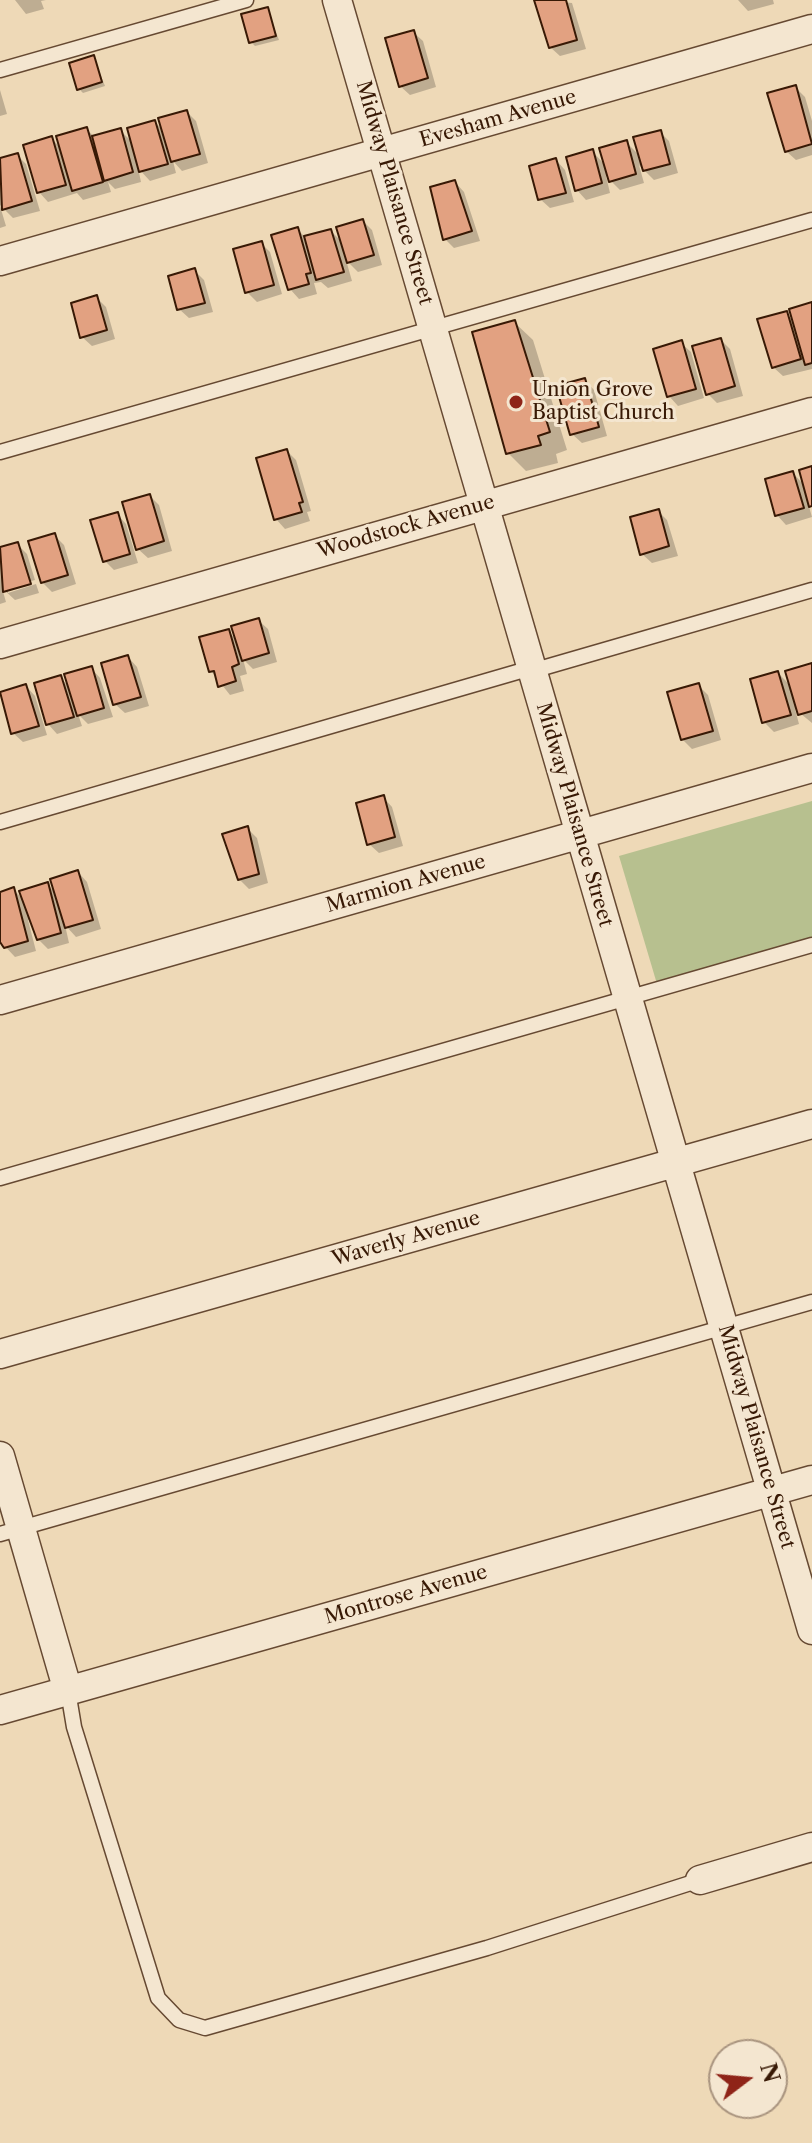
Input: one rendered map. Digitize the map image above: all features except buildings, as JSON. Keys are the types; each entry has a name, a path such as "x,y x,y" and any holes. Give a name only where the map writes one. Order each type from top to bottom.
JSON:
{"street":[{"name":"Midway Plaisance Street","path":"337,0 812,1630"},
{"name":"Evesham Avenue","path":"0,261 812,29"},
{"name":"Woodstock Avenue","path":"0,644 812,412"},
{"name":"Marmion Avenue","path":"0,1000 812,768"},
{"name":"Waverly Avenue","path":"0,1354 812,1124"},
{"path":"0,1456 10,1531 68,1691"},
{"name":"Montrose Avenue","path":"0,1710 812,1480"},
{"path":"700,1880 812,1847"}],"lane":[{"path":"0,70 246,0"},
{"path":"0,452 812,220"},
{"path":"0,822 812,590"},
{"path":"0,1178 812,945"},
{"path":"10,1531 812,1302"},
{"path":"68,1691 74,1727 158,1998 179,2020 205,2028 487,1948 700,1880"}],"green space":[{"path":"812,801 812,937 657,984 619,856"}],"place":[{"name":"Union Grove Baptist Church","path":"516,402"}]}
